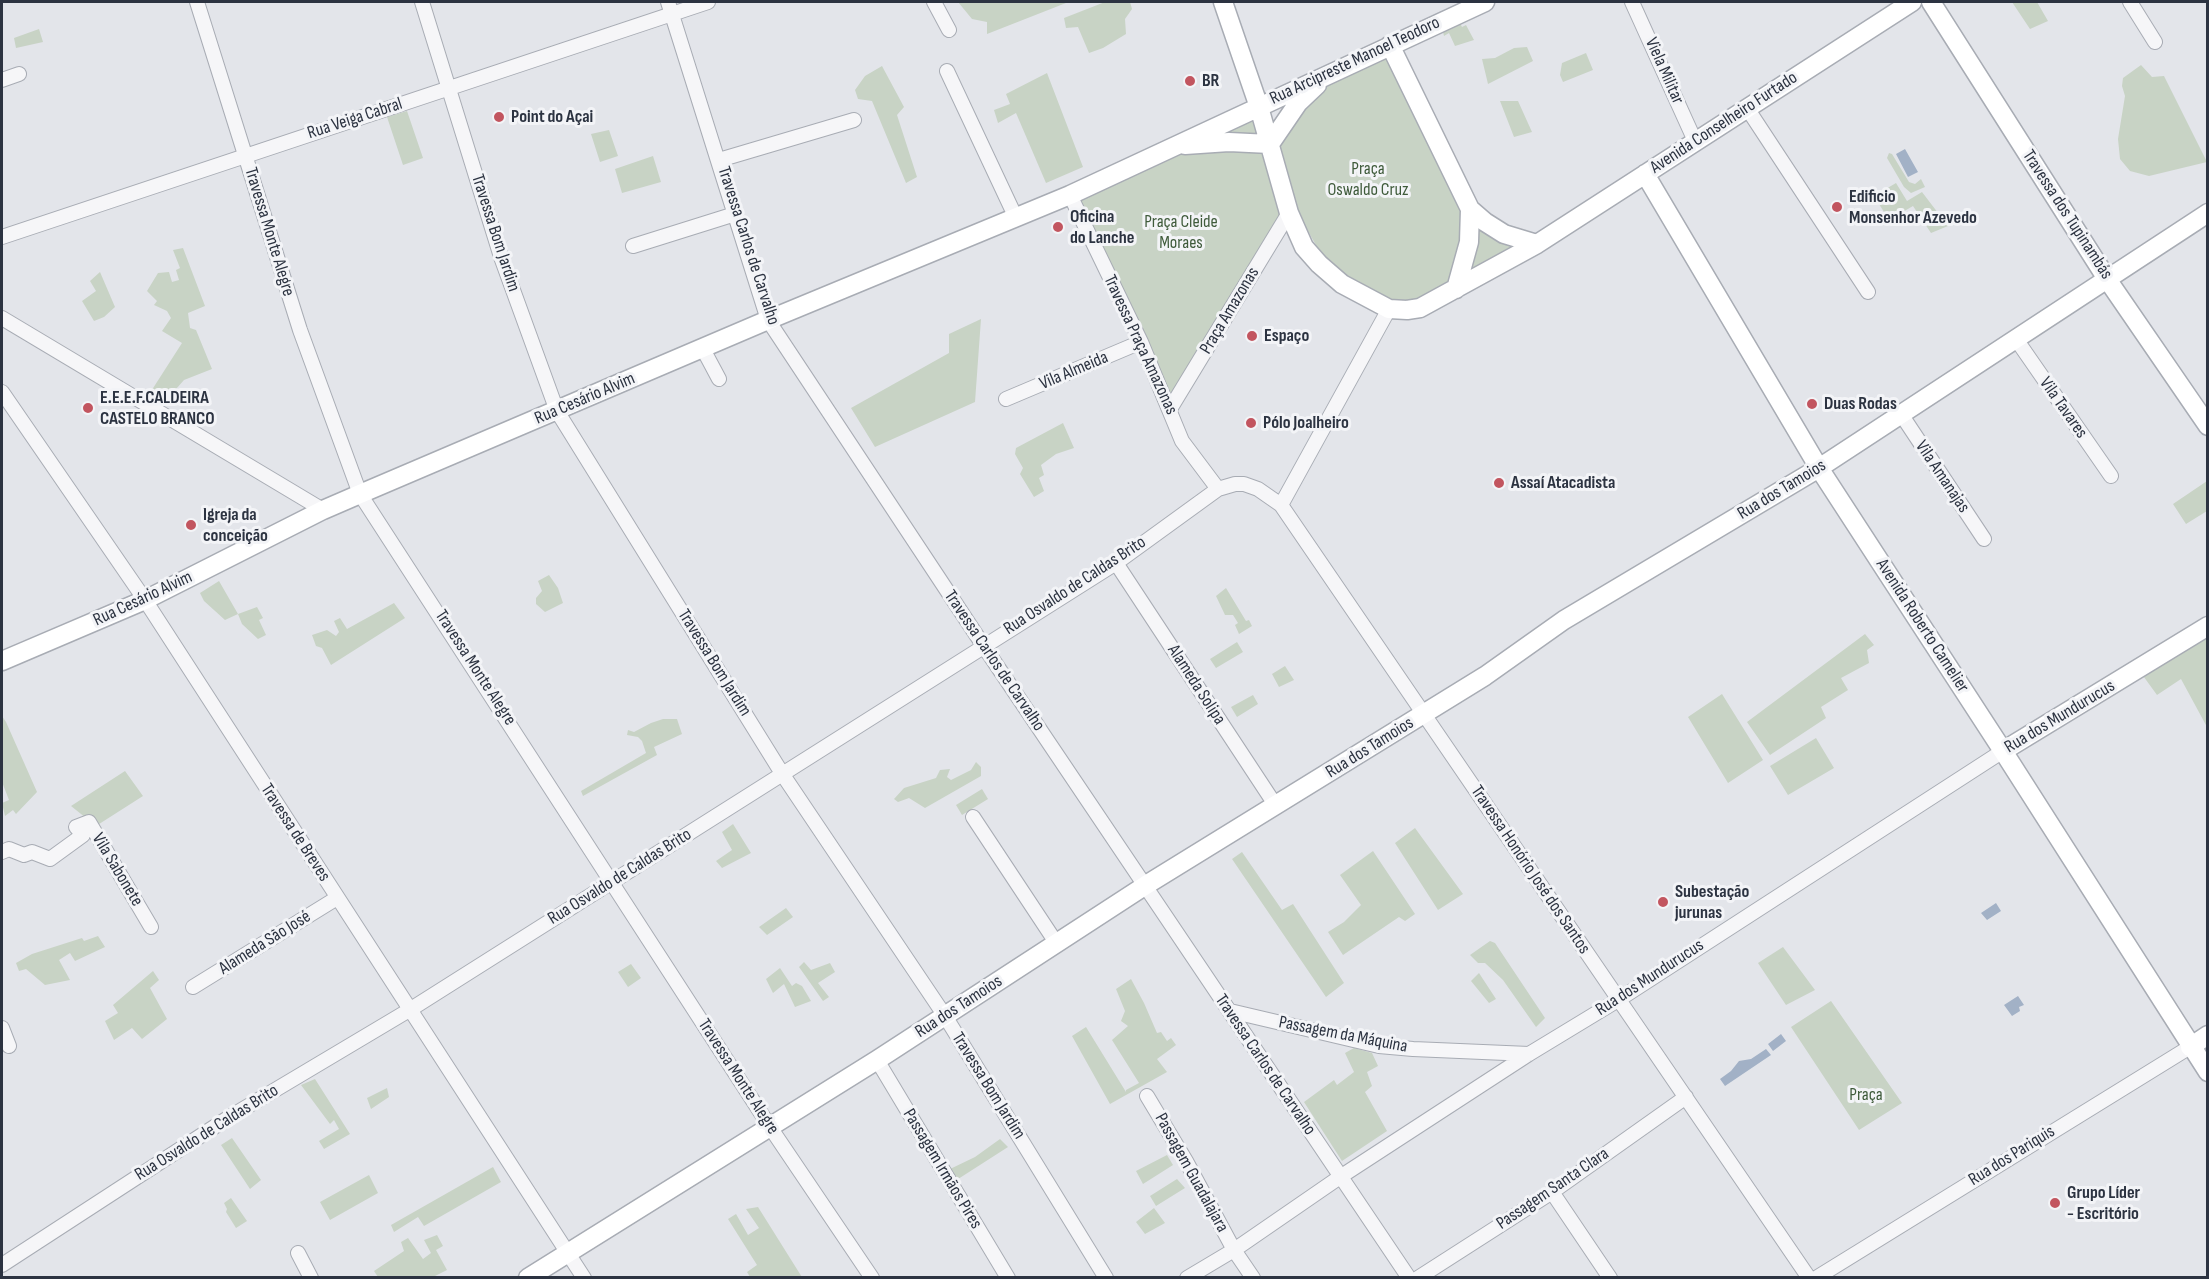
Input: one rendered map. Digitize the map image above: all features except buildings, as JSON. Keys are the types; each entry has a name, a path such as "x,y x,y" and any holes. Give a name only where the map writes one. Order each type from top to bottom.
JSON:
{"street":[{"name":"Travessa Monte Alegre","path":"197,2 300,330 360,494 479,674 770,1127 872,1278"},
{"name":"Travessa Bom Jardim","path":"422,2 501,256 556,411 783,775 945,1016 1106,1278"},
{"name":"Rua Veiga Cabral","path":"2,237 449,88 670,8 708,2"},
{"path":"934,2 949,30"},
{"path":"1223,2 1259,107 1289,213 1304,247 1342,284 1389,309 1281,505"},
{"name":"Rua Arcipreste Manoel Teodoro","path":"1259,107 1340,67 1485,2"},
{"name":"Viela Militar","path":"1632,2 1695,141"},
{"name":"Avenida Conselheiro Furtado","path":"1389,309 1420,308 1537,244 1912,2"},
{"name":"Travessa dos Tupinambás","path":"1931,2 2107,279 2208,426"},
{"path":"2130,2 2155,42"},
{"name":"Travessa Carlos de Carvalho","path":"670,8 768,320 983,645 1409,1278"},
{"path":"1389,45 1470,209 1504,234 1537,244"},
{"path":"1270,144 1298,103 1340,67"},
{"path":"947,71 1016,218"},
{"path":"2,80 19,74"},
{"name":"Rua Cesário Alvim","path":"2,661 145,600 323,510 768,320 1070,195 1259,107"},
{"path":"1747,108 1868,292"},
{"path":"719,160 854,120"},
{"name":"Rua Cesário Alvim","path":"1174,146 1229,142 1270,144"},
{"name":"Avenida Roberto Camelier","path":"1645,174 1819,468 2208,1072"},
{"name":"Travessa Praça Amazonas","path":"1070,195 1141,342 1182,441 1218,489"},
{"path":"1456,289 1469,242 1470,209"},
{"name":"Praça Amazonas","path":"1170,409 1289,213"},
{"name":"Rua dos Tamoios","path":"528,1278 877,1060 1146,885 1485,676 1564,620 1819,468 2208,213"},
{"path":"633,246 735,214"},
{"path":"2,318 323,510"},
{"name":"Vila Tavares","path":"2016,339 2111,476"},
{"name":"Vila Almeida","path":"1006,399 1141,342"},
{"path":"703,349 719,379"},
{"name":"Travessa de Breves","path":"2,392 145,600 584,1278"},
{"name":"Vila Amanajas","path":"1901,414 1984,539"},
{"name":"Travessa Honório José dos Santos","path":"1235,484 1244,484 1258,489 1281,505 1809,1278"},
{"name":"Rua Osvaldo de Caldas Brito","path":"2,1265 228,1118 411,1009 783,775 983,645 1116,563 1218,489 1235,484"},
{"name":"Alameda Solipa","path":"1116,563 1276,806"},
{"name":"Rua dos Mundurucus","path":"1187,1278 1234,1250 1340,1177 1529,1054 1618,1000 2003,751 2208,626"},
{"path":"973,817 1057,944"},
{"name":"Vila Sabonete","path":"2,852 9,849 24,855 32,852 50,859 83,835 76,827 89,822 151,927"},
{"name":"Alameda São José","path":"194,987 337,898"},
{"name":"Passagem da Máquina","path":"1230,1011 1379,1046 1529,1054"},
{"path":"2,1028 9,1046"},
{"name":"Rua dos Pariquis","path":"1816,1278 2208,1035"},
{"name":"Passagem Irmãos Pires","path":"877,1060 1008,1278"},
{"name":"Passagem Guadalajara","path":"1147,1096 1186,1161 1234,1250 1253,1278"},
{"name":"Passagem Santa Clara","path":"1418,1278 1552,1192 1686,1097"},
{"path":"1552,1192 1610,1278"},
{"path":"298,1253 311,1278"}],"green space":[{"path":"958,2 1066,3 987,34 987,22 972,19"},
{"path":"1105,2 1130,2 1132,9 1125,19 1126,34 1103,48 1089,53 1078,27 1066,28 1064,18"},
{"path":"2012,2 2037,2 2048,21 2030,29"},
{"path":"1459,21 1462,27 1466,25 1474,40 1455,46 1449,33 1444,36 1442,28"},
{"path":"39,29 43,42 16,48 14,38"},
{"path":"1527,47 1533,61 1488,84 1482,59 1495,58 1514,48"},
{"name":"Praça Oswaldo Cruz","path":"1393,52 1468,210 1526,243 1419,300 1393,302 1347,279 1325,261 1296,210 1276,148 1319,90"},
{"path":"1586,53 1593,70 1563,82 1560,75 1562,63"},
{"path":"2141,65 2152,77 2164,76 2207,162 2149,176 2130,171 2120,159 2118,139 2125,96 2122,86 2123,78"},
{"path":"882,66 904,107 897,115 917,177 906,183 872,101 858,99 855,90 865,76"},
{"path":"1047,73 1083,167 1046,183 1016,113 998,123 994,110 1010,104 1006,94"},
{"path":"1500,101 1518,101 1532,132 1514,137"},
{"name":"Praça Cleide Moraes","path":"1255,107 1289,213 1170,409 1070,195"},
{"path":"407,111 423,158 403,165 387,117"},
{"path":"609,130 618,156 600,162 591,134"},
{"path":"1889,153 1892,154 1909,182 1915,184 1921,179 1925,187 1911,193 1904,187 1887,158"},
{"path":"653,156 661,182 622,193 615,169"},
{"path":"1896,183 1907,201 1922,192 1948,226 1931,233 1913,206 1889,220 1874,196"},
{"path":"183,248 205,306 188,313 190,328 196,330 212,369 184,380 162,405 148,396 182,343 162,331 171,318 167,311 154,305 157,301 147,291 158,273 169,272 172,282 179,280 176,270 180,268 173,250"},
{"path":"100,272 115,307 104,317 94,321 82,301 96,291 90,281"},
{"path":"981,319 975,402 875,447 851,408 949,353 949,334"},
{"path":"1063,423 1074,448 1056,454 1041,465 1044,475 1039,478 1044,491 1034,497 1020,474 1023,468 1015,454 1016,448"},
{"path":"2207,481 2207,511 2186,524 2173,504"},
{"path":"549,575 558,588 563,603 545,612 536,604 536,598 542,591 538,581"},
{"path":"219,581 238,614 225,620 204,601 200,593"},
{"path":"1226,588 1246,621 1249,620 1252,626 1239,634 1235,625 1238,623 1233,615 1225,615 1216,596"},
{"path":"394,603 405,618 331,665 322,648 316,646 312,635 327,630 336,636 339,632 334,621 340,618 347,629"},
{"path":"257,607 263,618 259,620 266,635 258,639 242,624 238,614"},
{"path":"2207,632 2207,727 2181,679 2157,695 2141,673"},
{"path":"1865,634 1874,645 1867,650 1869,663 1841,678 1848,690 1821,707 1826,718 1770,755 1747,722"},
{"path":"1237,642 1243,652 1216,668 1210,659"},
{"path":"1285,666 1294,680 1279,687 1272,674"},
{"path":"1722,694 1763,760 1728,783 1688,717"},
{"path":"1253,695 1258,704 1237,717 1231,707"},
{"path":"2,716 37,792 16,814 13,810 5,816 2,803 9,800 2,782"},
{"path":"663,719 677,719 682,734 654,747 657,755 583,796 581,791 646,753 642,741 638,737 627,735 628,730 634,732"},
{"path":"1816,738 1834,768 1788,795 1770,766"},
{"path":"976,762 981,767 981,776 925,808 909,798 898,802 894,799 904,788 936,778 940,770 950,769 947,777 951,780 971,770"},
{"path":"125,771 143,796 96,826 71,806"},
{"path":"982,789 988,799 962,815 956,805"},
{"path":"733,824 751,853 722,868 716,861 732,850 722,832"},
{"path":"1415,828 1463,894 1438,910 1395,843"},
{"path":"1373,851 1415,914 1405,921 1399,917 1343,955 1328,932 1344,922 1361,905 1340,875"},
{"path":"1242,852 1282,910 1293,904 1344,983 1326,997 1232,859"},
{"path":"786,908 793,917 767,935 759,927"},
{"path":"98,936 105,947 75,961 70,953 59,960 70,980 45,985 26,969 19,971 16,963 32,954 82,938 84,941"},
{"path":"1490,941 1495,943 1545,1018 1536,1027 1503,980 1485,963 1478,963 1470,955"},
{"path":"1783,947 1815,990 1786,1005 1758,963"},
{"path":"804,962 811,970 830,963 835,972 818,983 829,997 823,1001 799,967"},
{"path":"631,964 641,978 628,987 618,972"},
{"path":"780,968 792,986 796,983 802,986 811,1001 795,1007 784,984 773,993 766,979"},
{"path":"153,971 159,980 150,988 167,1019 142,1039 132,1028 114,1040 105,1021 118,1013 113,1005"},
{"path":"1479,973 1496,999 1489,1003 1471,981"},
{"path":"1131,979 1157,1033 1161,1032 1167,1041 1171,1038 1176,1045 1157,1059 1167,1072 1110,1104 1072,1036 1086,1027 1126,1092 1139,1083 1112,1040 1128,1026 1121,1021 1125,1011 1116,989"},
{"name":"Praça","path":"1831,1001 1902,1103 1859,1130 1791,1027"},
{"path":"1354,1048 1372,1053 1378,1066 1367,1072 1372,1086 1365,1092 1387,1131 1342,1161 1304,1102 1334,1080 1337,1085 1354,1072 1345,1053"},
{"path":"315,1079 350,1134 324,1149 319,1141 339,1129 334,1120 330,1124 301,1085"},
{"path":"387,1088 389,1097 371,1109 367,1098"},
{"path":"232,1138 261,1180 250,1189 221,1145"},
{"path":"1000,1139 1008,1147 955,1181 948,1170 975,1157"},
{"path":"1167,1155 1173,1165 1143,1184 1136,1171"},
{"path":"493,1167 501,1182 424,1226 418,1217 394,1232 391,1225"},
{"path":"369,1175 378,1193 330,1220 320,1202"},
{"path":"1177,1179 1185,1188 1156,1206 1150,1196"},
{"path":"231,1198 247,1221 236,1228 226,1212 224,1203"},
{"path":"758,1207 802,1277 750,1277 747,1272 757,1265 728,1219 736,1214 748,1235 759,1228 746,1209"},
{"path":"1154,1208 1165,1223 1145,1234 1136,1222"},
{"path":"437,1235 443,1246 436,1250 447,1270 433,1277 378,1277 374,1271 404,1251 401,1242 408,1238 423,1259 431,1253 424,1240"}],"water":[{"path":"1905,149 1918,172 1908,177 1896,154"},
{"path":"1996,903 2001,911 1987,920 1981,913"},
{"path":"2018,996 2024,1005 2019,1007 2020,1011 2012,1016 2004,1005"},
{"path":"1781,1034 1786,1041 1773,1051 1768,1044"},
{"path":"1766,1049 1771,1055 1725,1086 1720,1079 1739,1061 1751,1059"}],"place":[{"name":"BR","path":"1190,81"},
{"name":"Point do Açai","path":"499,117"},
{"name":"Edificio Monsenhor Azevedo","path":"1837,207"},
{"name":"Oficina do Lanche","path":"1058,227"},
{"name":"Espaço","path":"1252,336"},
{"name":"Duas Rodas","path":"1812,404"},
{"name":"E.E.E.F.CALDEIRA CASTELO BRANCO","path":"88,408"},
{"name":"Pólo Joalheiro","path":"1251,423"},
{"name":"Assaí Atacadista","path":"1499,483"},
{"name":"Igreja da conceição","path":"191,525"},
{"name":"Subestação jurunas","path":"1663,902"},
{"name":"Grupo Líder - Escritório","path":"2055,1203"}]}
